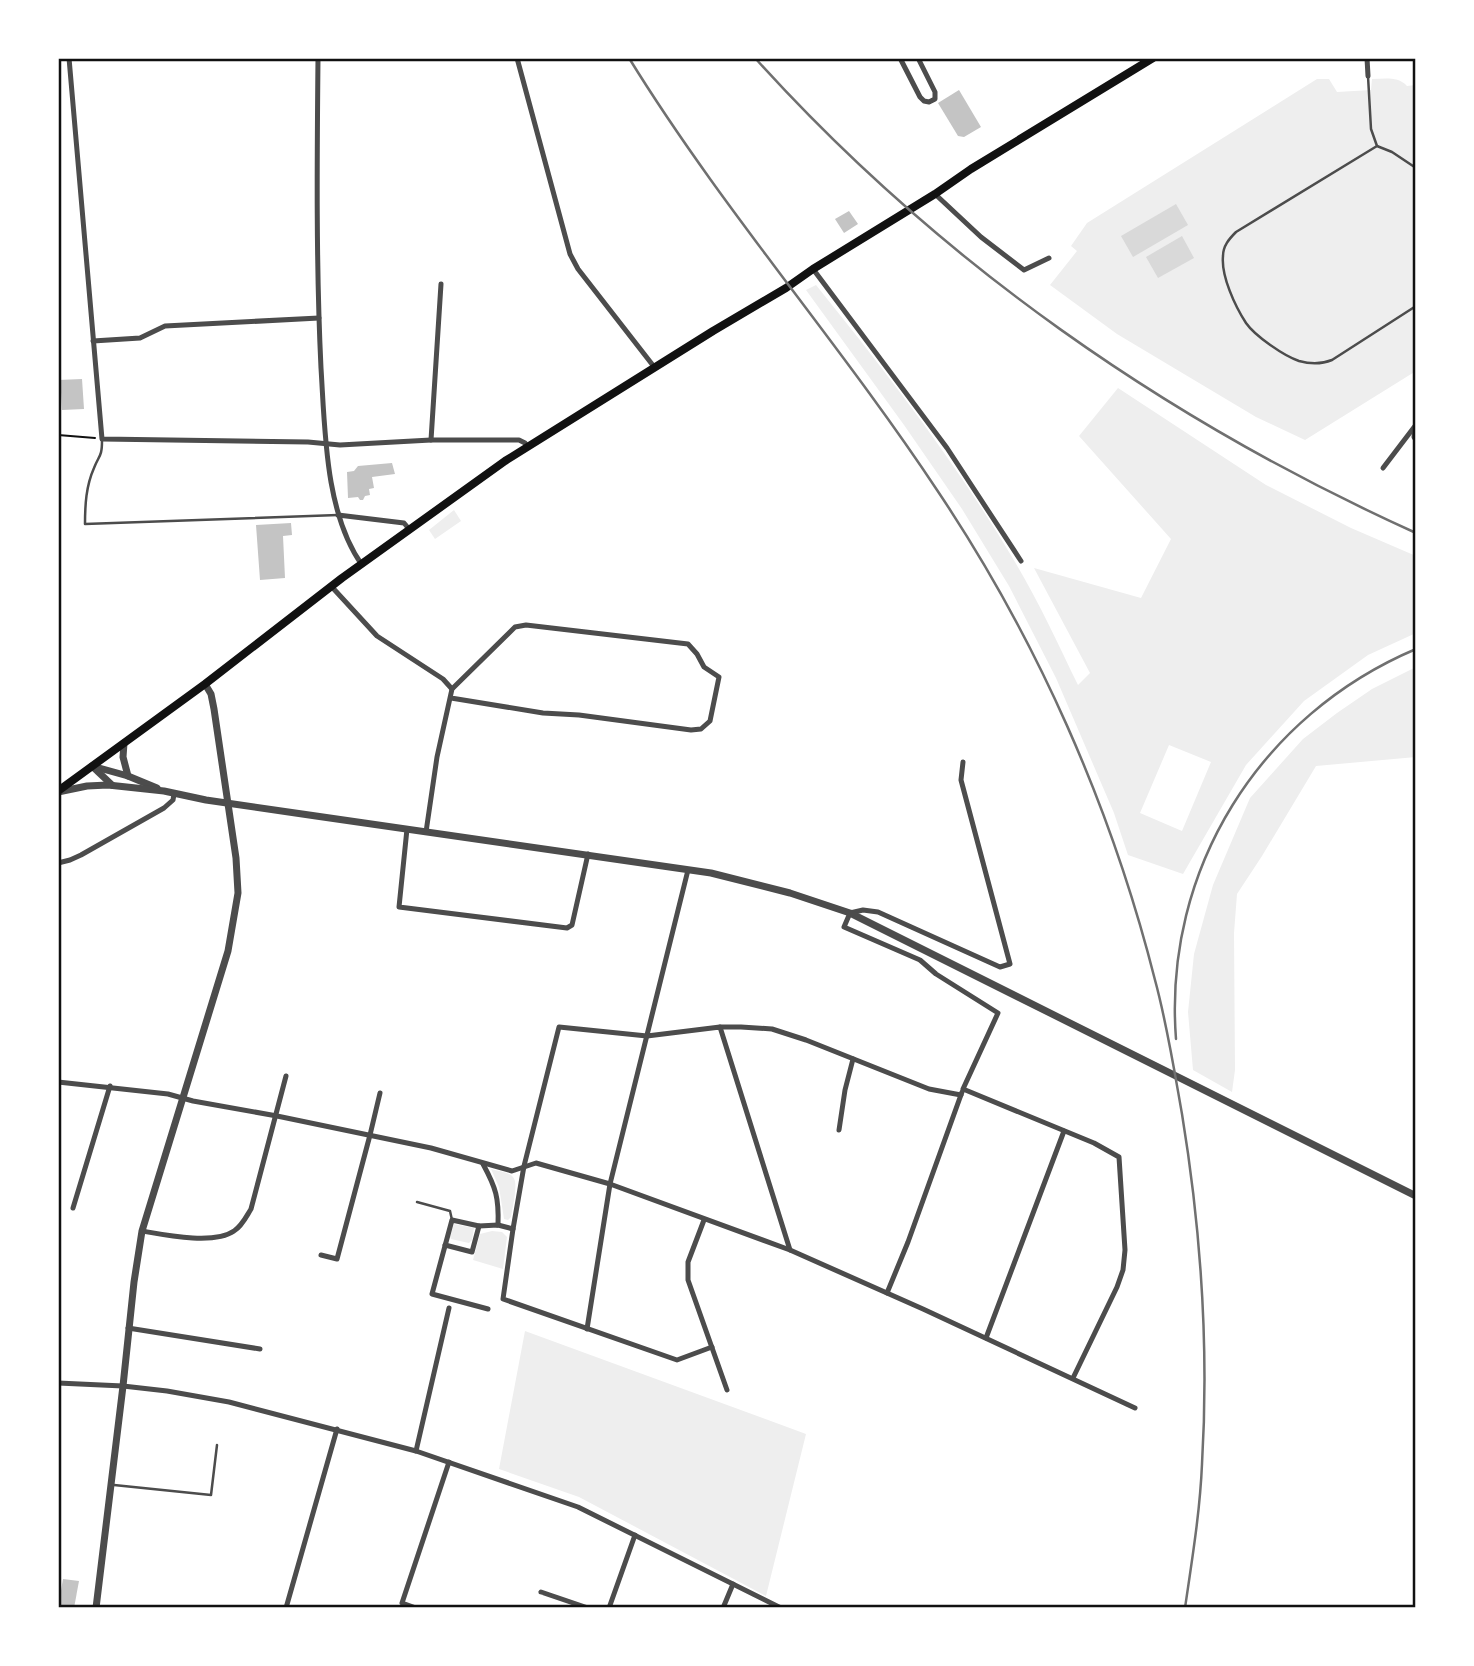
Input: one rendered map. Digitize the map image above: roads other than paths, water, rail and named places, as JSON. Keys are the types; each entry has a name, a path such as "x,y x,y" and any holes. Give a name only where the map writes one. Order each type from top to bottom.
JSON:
{"main road":[{"path":"58,792 205,684 331,586 528,447 1153,58"}],"street":[{"path":"69,58 102,439 340,445 431,440 519,440 528,447"},
{"path":"318,58 316,208 325,444 338,515 347,540 362,565"},
{"path":"517,58 570,254 578,269 655,368"},
{"path":"900,58 920,97 929,102 934,99 935,92 918,58"},
{"path":"1367,58 1368,76"},
{"path":"935,194 981,237 1024,270 1049,258"},
{"path":"813,269 947,448 1021,561"},
{"path":"431,440 440,284"},
{"path":"93,341 140,338 165,326 319,318"},
{"path":"1416,425 1416,440"},
{"path":"1383,468 1416,425"},
{"path":"338,515 404,523 409,529"},
{"path":"331,586 376,636 443,679 452,689"},
{"path":"426,832 437,757 452,689 515,627 526,625 688,645 704,667 719,677 709,721 701,729 691,730 579,715 543,713 451,698"},
{"path":"96,1608 128,1328 142,1231 228,951 239,881 214,709 211,694 205,684"},
{"path":"124,743 123,757 128,776"},
{"path":"849,913 863,910 878,912 1000,967 1010,964 961,780 963,762"},
{"path":"92,766 128,776 174,794 711,873 849,913 1416,1196"},
{"path":"92,766 113,786"},
{"path":"58,792 87,786 164,791"},
{"path":"58,863 81,855 164,807 173,800 174,794"},
{"path":"407,828 399,907 567,928 572,925 588,854"},
{"path":"587,1329 610,1184 688,870"},
{"path":"849,913 844,927 920,960 936,974 998,1013 962,1092 887,1293"},
{"path":"712,1347 677,1360 503,1299 524,1166 559,1027 647,1036 720,1027 772,1029 929,1089 962,1092 1094,1143 1119,1157 1125,1250 1123,1270 1073,1378"},
{"path":"720,1027 790,1250"},
{"path":"839,1129 853,1059"},
{"path":"142,1231 211,1238 236,1230 251,1209 286,1076"},
{"path":"58,1082 110,1086 182,1097 431,1148 512,1171 536,1163 610,1184 790,1250 1135,1408"},
{"path":"73,1208 110,1086"},
{"path":"321,1255 337,1259 380,1093"},
{"path":"986,1338 1064,1131"},
{"path":"483,1164 495,1186 499,1209 498,1225"},
{"path":"488,1309 432,1294 452,1220 513,1229"},
{"path":"704,1220 688,1262 688,1280 727,1390"},
{"path":"445,1245 472,1252 479,1226"},
{"path":"416,1451 449,1308"},
{"path":"128,1328 260,1349"},
{"path":"58,1383 123,1386 229,1402 416,1451 578,1507 781,1608"},
{"path":"286,1608 337,1429"},
{"path":"416,1608 402,1603 449,1462"},
{"path":"609,1608 635,1535"},
{"path":"723,1608 733,1584"},
{"path":"541,1592 588,1608"}],"lane":[{"path":"1368,76 1371,129 1377,146 1392,152 1416,168"},
{"path":"1377,146 1228,239 1222,256 1227,284 1246,323 1254,332 1300,362 1318,363 1332,360 1416,306"},
{"path":"102,439 102,453 94,467 85,501 85,524 338,515"},
{"path":"417,1202 450,1211 452,1220"},
{"path":"110,1485 211,1494 217,1445"}],"railway":[{"path":"629,58 741,222 899,435 973,547 1007,605 1067,726 1116,851 1137,915 1167,1030 1189,1158 1199,1245 1204,1332 1204,1420 1199,1500 1185,1608"},
{"path":"755,58 826,132 901,202 979,268 1061,330 1146,387 1233,440 1323,489 1416,533"},
{"path":"1176,1039 1176,976 1186,916 1205,858 1233,805 1268,757 1311,714 1360,678 1416,649"}]}
